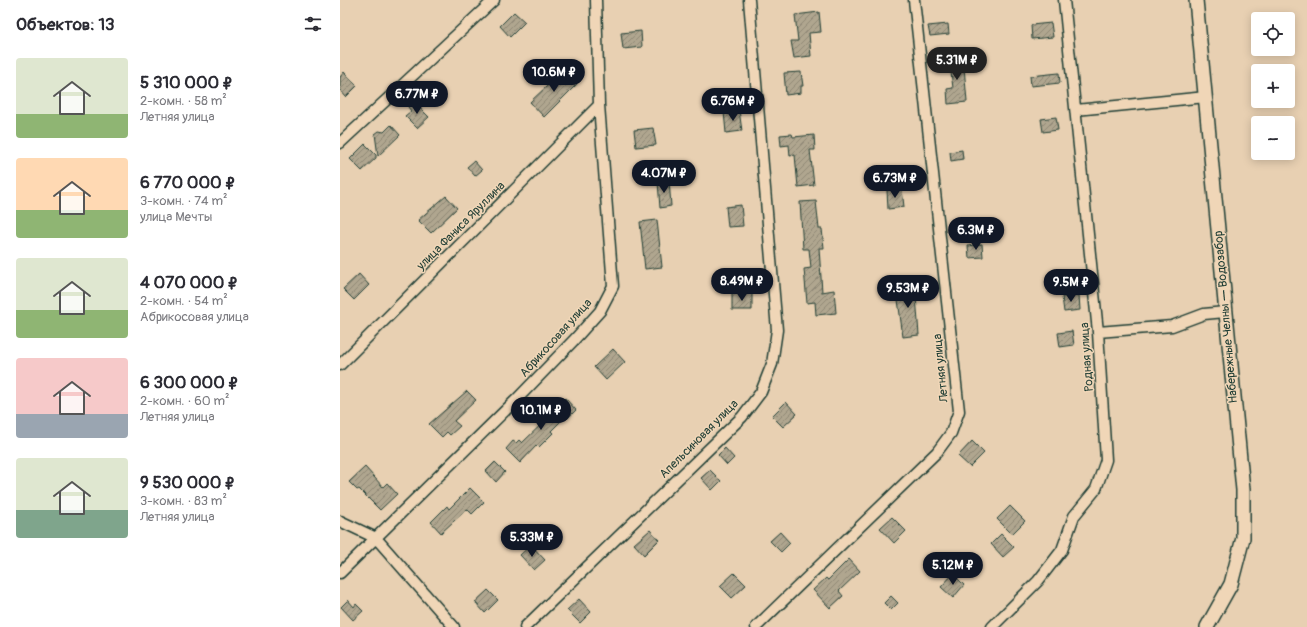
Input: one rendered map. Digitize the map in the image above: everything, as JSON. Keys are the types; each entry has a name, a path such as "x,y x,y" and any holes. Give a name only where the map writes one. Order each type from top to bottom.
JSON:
{"main road":[{"name":"Набережные Челны — Водозабор","path":"1196,0 1243,490 1243,538 1231,584 1207,627"}],"street":[{"path":"340,143 494,0"},
{"name":"Абрикосовая улица","path":"340,573 517,400 600,311 613,286 599,105 596,0"},
{"name":"Апельсиновая улица","path":"525,627 742,417 761,392 772,364 778,330 750,0"},
{"name":"Летняя улица","path":"756,627 937,452 951,434 959,412 914,0"},
{"name":"Родная улица","path":"992,627 1038,581 1062,550 1074,516 1096,489 1106,460 1098,332 1064,0"},
{"path":"1076,110 1206,97"},
{"name":"улица Фаниса Яруллина","path":"340,365 599,105"},
{"path":"1098,332 1172,326 1204,314 1225,312"},
{"path":"340,521 376,538 454,627"}],"building":[{"path":"514,12 525,22 510,37 500,26"},
{"path":"819,12 821,32 809,33 811,56 794,58 791,41 798,41 795,15"},
{"path":"1051,23 1053,37 1032,39 1031,25"},
{"path":"948,24 949,34 930,36 928,26"},
{"path":"641,31 642,47 623,49 621,33"},
{"path":"963,55 967,102 948,104 947,89 953,88 949,57"},
{"path":"564,70 577,84 544,117 530,102"},
{"path":"344,72 357,86 346,97 340,90 340,77"},
{"path":"801,72 803,86 801,86 801,93 786,95 784,73"},
{"path":"1059,73 1060,83 1031,86 1030,76"},
{"path":"414,102 429,117 417,128 405,116 411,111 408,107"},
{"path":"739,110 742,131 726,133 724,112"},
{"path":"1056,117 1058,130 1043,132 1041,119"},
{"path":"391,125 400,135 378,156 375,134 379,131 384,132"},
{"path":"653,128 656,145 636,147 634,130"},
{"path":"792,134 793,137 814,135 815,150 810,150 814,185 798,187 795,155 790,156 789,145 781,146 780,135"},
{"path":"365,144 376,155 376,158 362,171 350,159"},
{"path":"962,150 963,159 951,161 950,152"},
{"path":"474,161 482,170 475,176 467,167"},
{"path":"669,180 671,206 660,208 658,182"},
{"path":"902,189 904,207 888,209 887,190"},
{"path":"446,196 457,208 431,233 418,220"},
{"path":"816,201 819,229 822,229 824,248 819,248 822,292 834,290 836,313 816,315 815,302 807,303 804,269 811,268 809,249 803,249 800,202"},
{"path":"741,205 743,226 728,227 726,207"},
{"path":"657,220 662,267 645,269 640,222"},
{"path":"982,244 983,257 969,258 968,246"},
{"path":"359,274 369,285 354,300 343,289"},
{"path":"915,283 919,335 903,337 896,285"},
{"path":"732,293 752,293 752,310 732,310"},
{"path":"1079,295 1080,310 1064,312 1062,297"},
{"path":"1072,331 1074,345 1060,347 1058,333"},
{"path":"613,349 625,362 606,380 594,367"},
{"path":"467,391 476,400 454,421 460,426 450,435 447,432 442,437 429,424"},
{"path":"565,398 576,410 568,418 566,416 551,431 553,433 539,447 537,445 520,463 506,449 513,441 516,443 519,440 522,443 552,414 549,410 556,404 557,406"},
{"path":"786,402 797,414 783,427 772,416"},
{"path":"972,441 984,453 970,467 958,456"},
{"path":"725,448 734,458 727,465 718,455"},
{"path":"495,462 505,472 496,482 486,471"},
{"path":"365,467 383,487 387,483 397,494 380,510 359,489 357,490 349,482"},
{"path":"710,470 721,481 712,490 701,478"},
{"path":"470,488 484,502 472,514 467,509 441,533 431,522 447,506 449,509"},
{"path":"1010,506 1025,521 1012,534 997,519"},
{"path":"892,517 906,531 894,543 880,528"},
{"path":"650,530 659,540 644,555 634,544"},
{"path":"780,532 790,543 781,552 770,541"},
{"path":"1001,534 1014,547 1003,557 991,544"},
{"path":"531,545 545,560 534,570 520,555"},
{"path":"849,559 860,571 839,591 843,596 830,608 813,590 826,578 828,580"},
{"path":"734,573 746,585 732,598 720,586"},
{"path":"953,574 964,585 953,598 941,587"},
{"path":"488,590 498,600 485,613 475,602"},
{"path":"891,596 898,603 891,610 884,603"},
{"path":"579,599 591,612 580,623 567,610"},
{"path":"348,600 354,607 356,604 363,611 353,620 341,607"}]}
